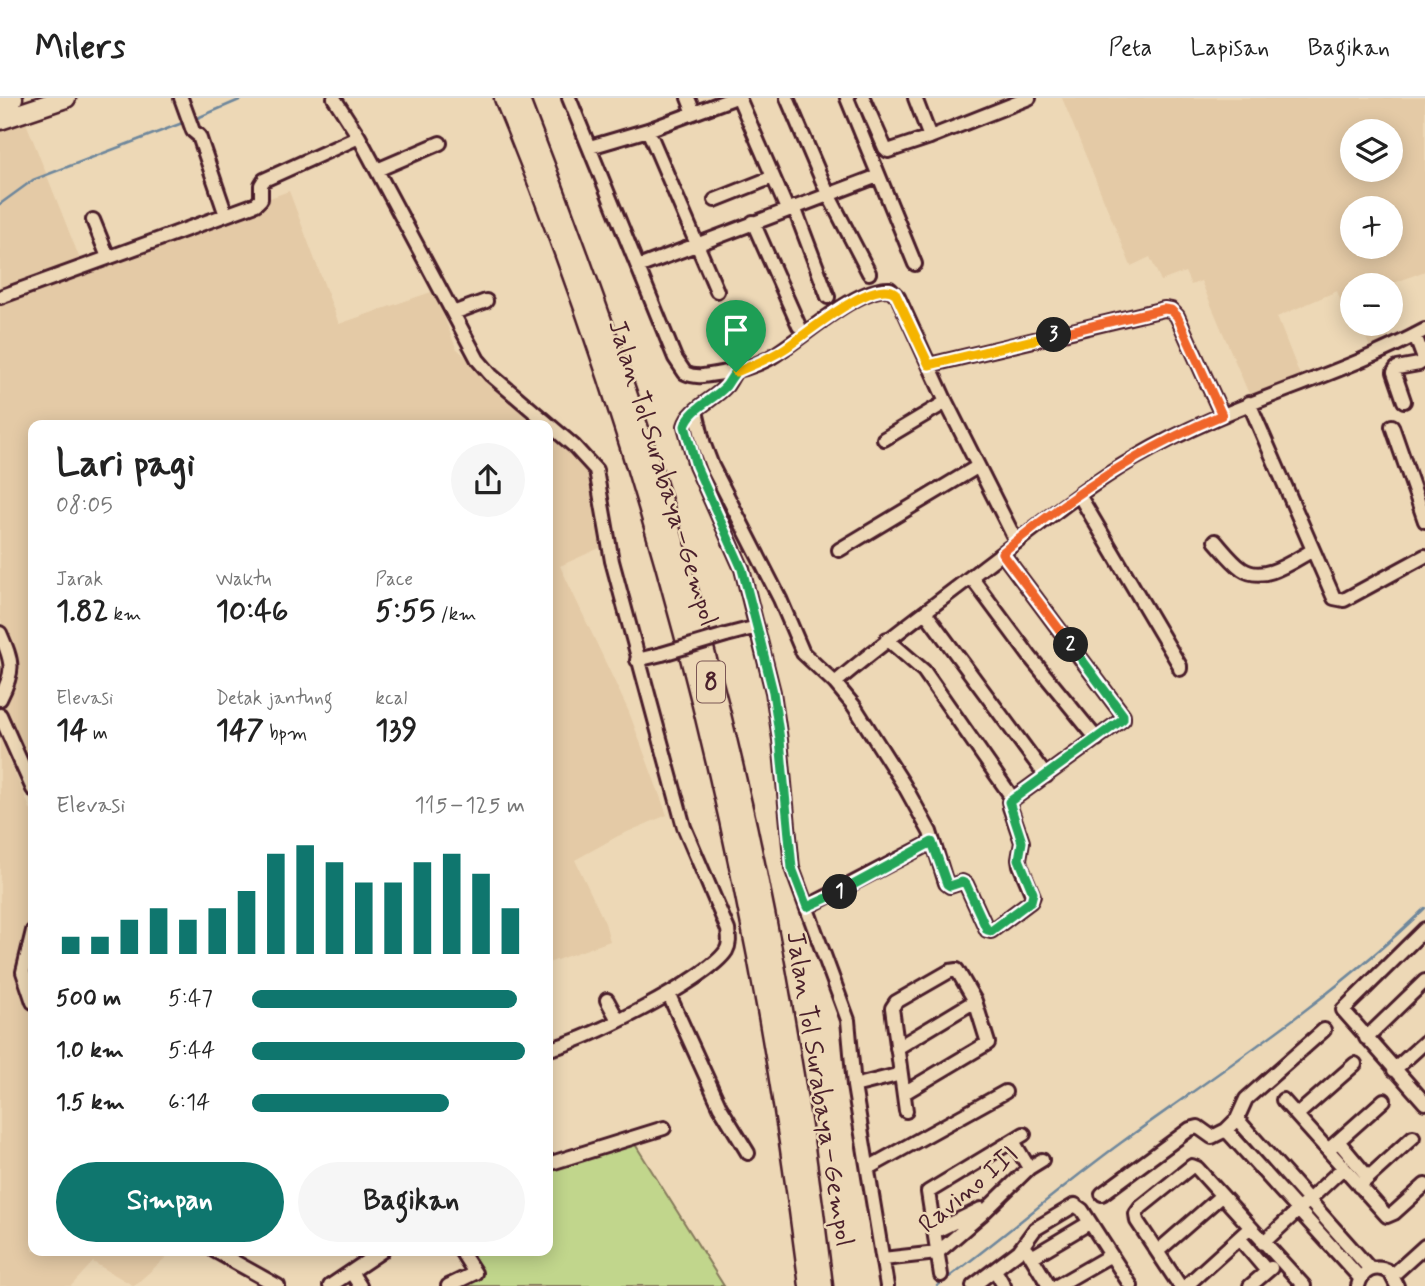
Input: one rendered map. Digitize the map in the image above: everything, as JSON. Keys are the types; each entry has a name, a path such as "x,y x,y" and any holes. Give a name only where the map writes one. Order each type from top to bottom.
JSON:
{"highway":[{"path":"0,102 13,98"},
{"path":"0,120 66,98"},
{"name":"Jalan Tol Surabaya–Gempol","path":"505,98 574,279 619,411 660,544 696,678 729,813 757,950 781,1087 809,1286"},
{"name":"Jalan Tol Surabaya–Gempol","path":"519,98 596,303 646,449 690,598 725,735 762,899 790,1051 823,1286"}],"street":[{"path":"181,98 194,123 226,215"},
{"path":"190,98 194,123"},
{"path":"334,98 359,137 484,368 544,420"},
{"path":"569,98 675,358 682,369 691,375 705,377 736,372 766,360 839,310 866,295 890,289 895,293 977,467 1016,541"},
{"path":"688,98 694,113"},
{"path":"590,147 648,130 734,98"},
{"path":"739,98 828,297"},
{"path":"787,98 828,194 869,273"},
{"path":"847,98 915,264"},
{"path":"863,98 887,150 930,137 1029,98"},
{"path":"915,98 930,137"},
{"path":"648,130 717,291"},
{"path":"0,297 259,202 264,180 359,137"},
{"path":"377,170 440,143"},
{"path":"638,267 878,176"},
{"path":"715,200 773,177"},
{"path":"93,220 108,257"},
{"path":"753,222 799,326"},
{"path":"453,313 486,301"},
{"path":"929,365 1164,309 1171,310 1177,316 1222,415"},
{"path":"835,683 887,639 1016,541 1135,458 1249,403 1342,368 1420,332 1424,359 1419,364 1397,368 1394,372 1404,401"},
{"path":"736,372 725,387 685,422 687,436 701,477 742,569 773,692 792,868 848,1020 854,1086 887,1286"},
{"path":"884,439 946,402"},
{"path":"1249,403 1334,598 1344,600 1425,556"},
{"path":"696,411 712,466 780,599 800,646 810,662 835,683 854,706 930,832 947,884 966,884 987,930 991,931 1031,901 1033,896 1020,865 1022,842 1009,802 1009,793 932,681 918,665 887,639"},
{"path":"1392,426 1425,521"},
{"path":"553,428 596,470 612,561 684,827 728,930 729,942 727,950 701,975 669,995 565,1045 553,1048"},
{"path":"839,550 977,467"},
{"path":"1079,495 1180,669"},
{"path":"1215,541 1242,569 1256,573 1271,572 1313,550"},
{"path":"1002,553 1123,715 1123,719 1097,739 1009,802"},
{"path":"971,577 1031,658 1097,739"},
{"path":"925,612 1046,776"},
{"path":"638,660 757,627"},
{"path":"0,633 12,670 0,699"},
{"path":"0,715 28,778"},
{"path":"807,907 932,842"},
{"path":"1425,929 1343,1009 1425,1103"},
{"path":"28,952 23,972 28,987"},
{"path":"904,1093 986,1045 988,1041 975,1001 960,972 954,970 896,1002 891,1011 906,1111"},
{"path":"1366,1038 1425,981"},
{"path":"669,995 720,1107 748,1153"},
{"path":"607,1000 618,1020"},
{"path":"898,1048 975,1001"},
{"path":"1102,1194 1190,1129 1198,1128 1212,1137 1226,1130 1237,1119 1246,1099 1324,1030"},
{"path":"1394,1070 1425,1042"},
{"path":"1297,1115 1355,1064"},
{"path":"854,1086 901,1074"},
{"path":"868,1168 1005,1092"},
{"path":"1283,1100 1333,1146 1364,1182 1388,1216 1425,1185"},
{"path":"1333,1146 1384,1100"},
{"path":"1237,1119 1309,1200 1363,1278"},
{"path":"553,1162 664,1128"},
{"path":"1226,1130 1363,1278"},
{"path":"941,1275 928,1194 932,1188 1024,1134"},
{"path":"1364,1182 1413,1137"},
{"path":"1013,1141 1030,1168"},
{"path":"1333,1146 1343,1168 1364,1182"},
{"name":"Ravino III","path":"883,1259 937,1253 1042,1160"},
{"path":"1180,1286 1136,1217 1141,1207 1192,1166 1197,1168 1304,1286"},
{"path":"1264,1242 1343,1168"},
{"path":"1157,1251 1221,1195"},
{"path":"934,1232 991,1203"},
{"path":"973,1286 1024,1245 1035,1229 1075,1205 1080,1208 1131,1286"},
{"path":"1032,1257 1089,1223"},
{"path":"1186,1286 1250,1228"},
{"path":"1239,1238 1267,1271"},
{"path":"1024,1245 1049,1286"},
{"path":"1363,1278 1385,1269 1395,1281 1425,1246"},
{"path":"1057,1286 1111,1255"},
{"path":"226,1256 278,1286"},
{"path":"330,1286 375,1256"},
{"path":"449,1286 475,1273 464,1256"},
{"path":"1250,1286 1279,1260"},
{"path":"995,1270 1003,1286"},
{"path":"351,1272 360,1286"}],"shaded area":[{"path":"1062,98 1425,98 1425,271 1403,280 1403,273 1340,273 1340,300 1337,291 1277,317 1301,378 1251,399 1201,281 1191,285 1185,272 1161,281 1150,257 1131,266"},
{"path":"25,120 83,267 289,191 339,324 434,291 456,348 537,420 28,420 28,763 2,708 3,699 16,676 18,665 0,618 0,128"},
{"path":"1365,336 1381,336 1386,346 1372,352"},
{"path":"553,434 588,466 604,546 560,566 629,712 667,815 618,836 575,860 605,923 610,941 553,961"},
{"path":"0,738 28,803 28,1256 167,1256 134,1286 93,1262 71,1286 0,1286"}],"green space":[{"path":"633,1141 724,1286 453,1286 480,1272 471,1256 553,1256 553,1168"}],"waterway":[{"path":"195,119 244,98"},
{"path":"0,204 33,180 185,122"},
{"path":"937,1286 1122,1142 1316,1002 1390,941 1425,908"}],"route":[{"path":"884,289 895,293 929,365 1164,309 1175,312 1177,316 1222,415 1135,458 1079,495 1002,553 1123,715 1123,719 1009,802 1022,842 1020,865 1033,896 1031,901 991,931 987,930 966,884 947,884 932,842 807,907 800,893 789,850 785,788 773,692 757,627 742,569 696,466 685,426 685,422 725,387 736,372 766,360 839,310 866,295 884,289"}]}
